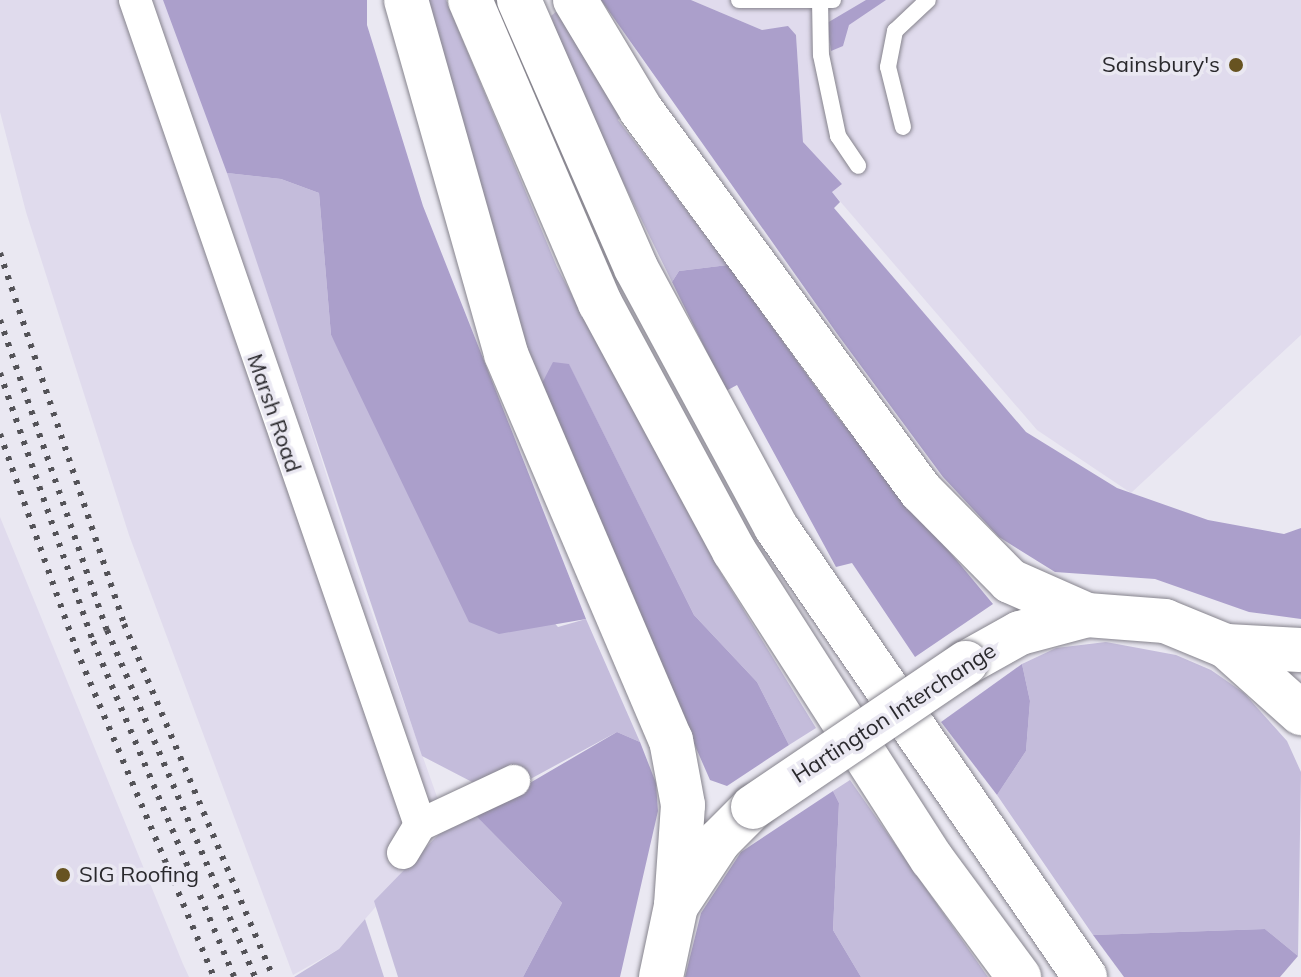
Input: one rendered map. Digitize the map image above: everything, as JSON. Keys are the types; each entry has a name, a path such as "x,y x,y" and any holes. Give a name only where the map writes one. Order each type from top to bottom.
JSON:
{"main road":[{"path":"406,0 506,354 671,740 683,805 676,906"},
{"path":"470,0 600,303 734,551 932,859 1019,977"},
{"path":"519,0 636,268 776,527 1085,977"},
{"path":"575,0 641,110 921,491 1010,581 1087,615"},
{"name":"Hartington Interchange","path":"661,977 676,906 719,841 753,807 966,663 1020,633 1087,615 1165,621 1226,646 1301,713"},
{"path":"1226,646 1301,650"}],"street":[{"name":"Marsh Road","path":"135,0 420,825"},
{"path":"403,853 420,825 514,781"}],"lane":[{"path":"739,0 824,2 821,55 838,136 858,166"},
{"path":"903,127 888,67 895,31 928,0"}],"shaded area":[{"path":"0,0 175,0 357,571 447,825 339,949 293,975 129,535 26,212 0,112"},
{"path":"163,0 367,0 367,25 423,206 586,619 499,634 469,622 331,335 319,193 281,179 227,173"},
{"path":"424,0 446,0 557,267 719,570 816,728 789,745 757,682 694,615 569,365 539,389"},
{"path":"601,0 691,0 762,30 788,26 796,35 803,142 842,184 832,192 840,202 834,208 1026,432 1117,488 1208,520 1284,534 1301,528 1301,619 1249,612 1155,579 1055,572 999,537 943,477 838,335"},
{"path":"691,0 1301,0 1301,335 1131,493 1037,430 832,192 842,184 803,142 796,35 788,27 762,30"},
{"path":"866,0 886,0 849,25 843,46 831,51 827,23"},
{"path":"557,11 624,113 618,120 728,265 679,271 672,282 571,76 551,16"},
{"path":"227,173 281,179 319,193 331,335 380,428 558,627 586,619 640,742 617,732 523,783 512,764 474,783 422,756"},
{"path":"728,265 836,415 993,604 915,657 852,563 836,567 737,385 726,391 672,282 679,271"},
{"path":"553,362 569,364 694,615 757,682 789,745 727,786 710,780 539,389"},
{"path":"0,517 183,964 189,977 0,977"},
{"path":"1106,642 1176,655 1211,670 1244,693 1287,741 1301,772 1298,956 1265,929 1093,935 997,795 1026,751 1030,701 1022,664 1056,648"},
{"path":"1022,664 1030,701 1026,751 997,795 941,722"},
{"path":"617,732 640,742 656,783 658,811 620,977 523,977 562,903 475,815"},
{"path":"850,780 988,977 861,977 833,930 839,803 833,791"},
{"path":"833,791 839,803 833,930 861,977 685,977 701,913 741,852"},
{"path":"475,815 562,903 523,977 398,977 374,901 439,834"},
{"path":"365,919 384,977 294,977 339,949"},
{"path":"1265,929 1298,956 1280,977 1124,977 1093,935"}],"railway":[{"path":"0,253 124,624 273,977"},
{"path":"0,320 107,630 255,977"},
{"path":"0,373 93,641 234,977"},
{"path":"0,434 76,649 214,977"}],"place":[{"name":"Sainsbury's","path":"1236,65"},
{"name":"SIG Roofing","path":"63,875"}]}
